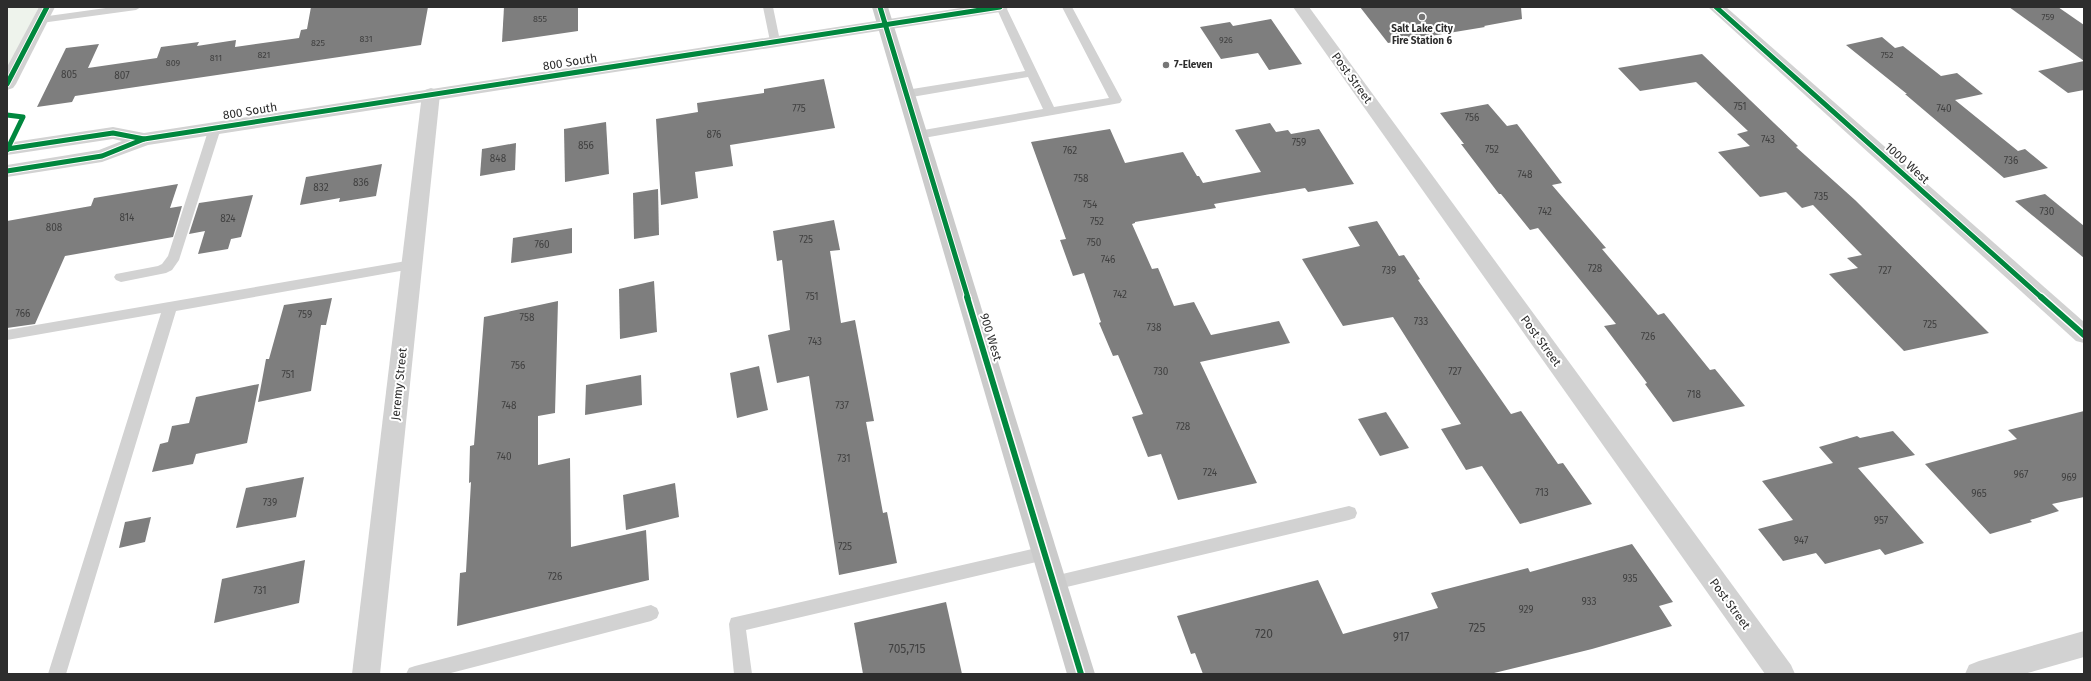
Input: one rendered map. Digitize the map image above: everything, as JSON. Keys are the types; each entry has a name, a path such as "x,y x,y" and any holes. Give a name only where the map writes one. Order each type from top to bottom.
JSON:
{"main road":[{"name":"900 West","path":"883,16 1081,674"}],"street":[{"name":"800 South","path":"7,172 102,156 144,139 775,42 883,16 1001,7"},
{"name":"Post Street","path":"1301,7 1781,674"},
{"name":"1000 West","path":"1716,7 2084,335"},
{"path":"7,84 44,14"},
{"name":"Jeremy Street","path":"366,674 431,94"},
{"name":"800 South","path":"7,149 112,133 144,139"},
{"path":"1979,674 2084,644"}],"lane":[{"path":"44,14 136,7"},
{"path":"768,7 775,42"},
{"path":"1001,7 1050,112"},
{"path":"918,135 1116,100 1067,7"},
{"path":"906,94 1032,73"},
{"path":"121,277 161,270 167,267 174,257 214,128"},
{"path":"7,335 412,265"},
{"path":"57,674 170,308"},
{"path":"1054,583 1349,513"},
{"path":"743,674 737,624 1045,553"},
{"path":"415,674 651,613"}],"shaded area":[{"path":"7,7 39,7 7,69"}],"building":[{"path":"311,7 428,7 421,45 75,96 72,102 37,107 66,48 99,44 88,68 157,58 161,47 199,42 197,46 236,40 235,47 299,38 301,30 307,29"},
{"path":"504,7 578,7 578,31 502,42"},
{"name":"Salt Lake City Fire Station 6","path":"1360,7 1521,7 1522,19 1484,26 1485,27 1388,43"},
{"path":"2009,7 2058,7 2084,25 2084,61"},
{"path":"1271,19 1302,64 1269,70 1258,53 1221,59 1200,27 1230,22 1233,26"},
{"path":"1882,37 1895,48 1903,46 1941,76 1957,73 1983,94 1955,100 2018,151 2025,149 2048,168 2004,178 1905,94 1907,94 1846,45"},
{"path":"1702,54 1798,146 1796,147 1855,200 1989,333 1904,351 1829,274 1858,268 1847,258 1862,255 1813,205 1802,208 1786,192 1760,197 1718,152 1750,146 1737,134 1748,131 1696,82 1640,91 1618,68"},
{"path":"2084,61 2084,90 2068,93 2038,71"},
{"path":"824,79 835,128 730,145 733,166 695,172 698,198 661,205 656,119 698,112 697,103 764,93 764,89"},
{"path":"1488,104 1507,126 1517,124 1562,183 1552,185 1606,248 1602,249 1658,315 1664,313 1710,370 1715,369 1745,406 1673,422 1645,384 1647,383 1604,326 1616,324 1538,228 1530,230 1501,194 1499,194 1461,144 1464,144 1440,113"},
{"path":"606,122 609,174 565,182 564,129"},
{"path":"1270,123 1276,132 1288,130 1291,134 1319,129 1354,184 1308,192 1305,188 1214,204 1216,208 1135,222 1132,224 1152,269 1158,268 1174,306 1194,302 1211,335 1279,321 1290,343 1200,362 1257,483 1178,500 1161,454 1148,457 1132,417 1143,414 1118,355 1113,356 1099,323 1101,322 1084,273 1073,276 1060,240 1066,239 1031,142 1110,129 1125,163 1183,152 1197,176 1199,176 1203,183 1261,172 1235,130"},
{"path":"516,143 515,170 480,176 482,149"},
{"path":"382,164 376,196 339,202 340,198 300,205 306,177"},
{"path":"178,184 170,208 182,206 173,237 65,256 35,324 7,328 7,221 91,206 94,198"},
{"path":"658,189 659,235 634,239 633,193"},
{"path":"2045,194 2084,226 2084,258 2015,201"},
{"path":"253,195 241,237 231,239 228,249 198,254 205,231 189,234 199,203"},
{"path":"834,220 840,250 830,251 841,323 855,320 874,421 866,422 883,513 887,512 897,563 839,575 809,376 777,383 768,335 790,330 782,260 777,261 773,231"},
{"path":"1377,221 1399,256 1404,255 1420,279 1418,280 1511,414 1521,411 1558,464 1563,463 1592,504 1520,524 1482,466 1466,470 1441,429 1461,424 1393,317 1343,326 1302,259 1360,246 1348,227"},
{"path":"572,228 572,253 511,263 513,238"},
{"path":"654,281 657,332 620,339 619,289"},
{"path":"332,298 326,325 321,325 311,391 258,402 266,359 269,359 284,305"},
{"path":"558,301 555,413 538,416 538,465 570,458 571,547 646,530 649,580 457,626 460,573 466,572 471,482 469,483 470,446 474,445 484,317"},
{"path":"759,366 768,410 737,418 730,373"},
{"path":"641,375 642,405 585,415 586,385"},
{"path":"259,384 247,443 196,454 193,464 152,472 160,444 168,442 172,426 189,423 196,397"},
{"path":"2084,411 2084,497 2052,504 2059,511 2030,520 2032,522 1990,534 1925,464 2017,439 2008,430"},
{"path":"1386,412 1409,448 1380,456 1358,419"},
{"path":"1893,431 1915,455 1858,468 1924,543 1885,555 1880,549 1825,564 1816,553 1783,561 1758,529 1793,520 1762,481 1833,463 1819,447 1857,436 1860,438"},
{"path":"304,477 296,517 236,528 246,488"},
{"path":"675,483 679,517 626,530 623,495"},
{"path":"151,517 145,542 119,548 125,522"},
{"path":"1632,544 1673,602 1659,606 1672,626 1592,649 1490,674 1203,674 1195,653 1191,654 1177,616 1318,580 1343,634 1438,608 1431,593 1528,568 1530,572"},
{"path":"305,560 299,603 214,623 222,579"},
{"path":"946,602 962,674 863,674 854,623"}],"cycle path":[{"path":"7,84 47,7"},
{"path":"880,7 1081,674"},
{"path":"7,171 102,156 144,139 1000,7"},
{"path":"1716,7 2084,335"},
{"path":"7,115 23,117 7,150"},
{"path":"7,149 113,133 144,139"}],"place":[{"name":"Salt Lake City Fire Station 6","path":"1422,17"},
{"name":"7-Eleven","path":"1166,65"}]}
